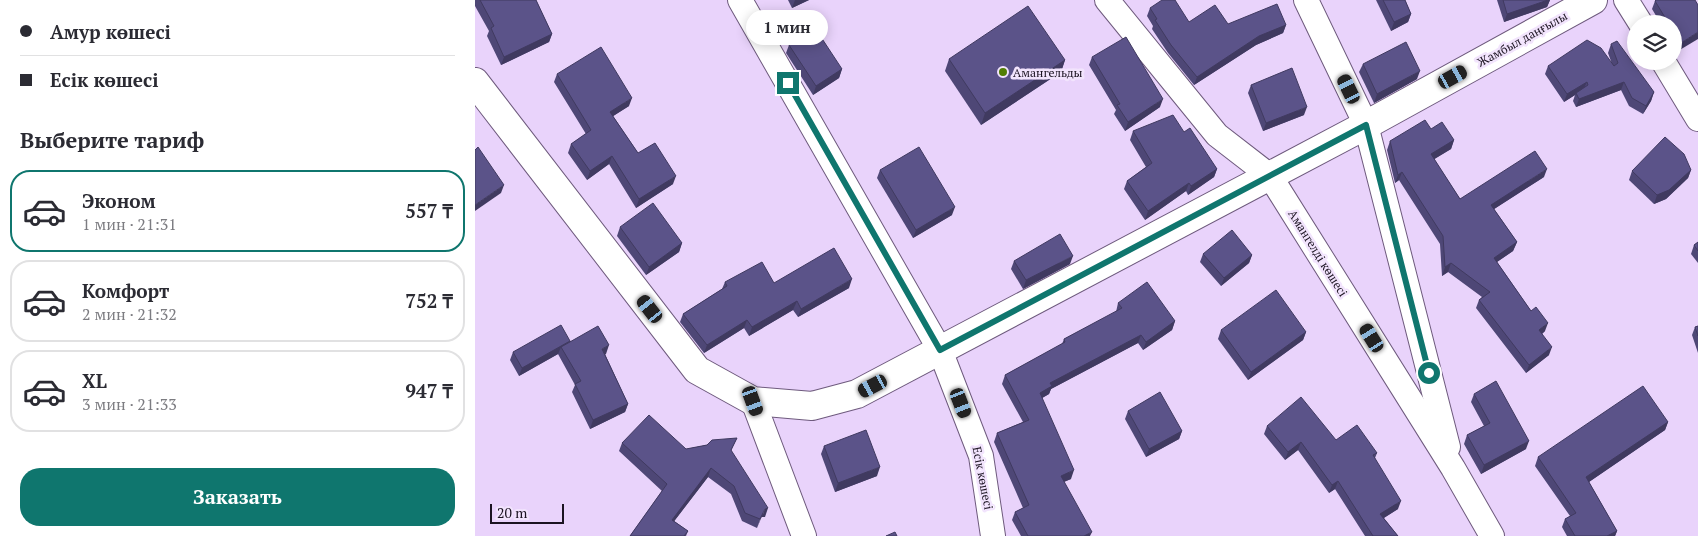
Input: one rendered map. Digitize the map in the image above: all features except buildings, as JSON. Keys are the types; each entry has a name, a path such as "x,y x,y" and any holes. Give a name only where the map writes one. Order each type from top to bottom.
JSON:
{"street":[{"name":"Есік көшесі","path":"741,0 940,350 981,456 993,536"},
{"name":"Амангелді көшесі","path":"1107,0 1217,135 1270,176 1453,468 1492,536"},
{"path":"1306,0 1366,125 1453,468"},
{"name":"Жамбыл даңғылы","path":"753,401 812,406 857,394 1366,125 1593,0"},
{"path":"1626,0 1635,15"},
{"path":"1668,70 1698,119"},
{"path":"475,82 697,370 753,401 803,536"}],"place":[{"name":"Амангельды","path":"1003,72"}],"route":[{"path":"788,83 940,350 1366,125 1429,373"}]}
